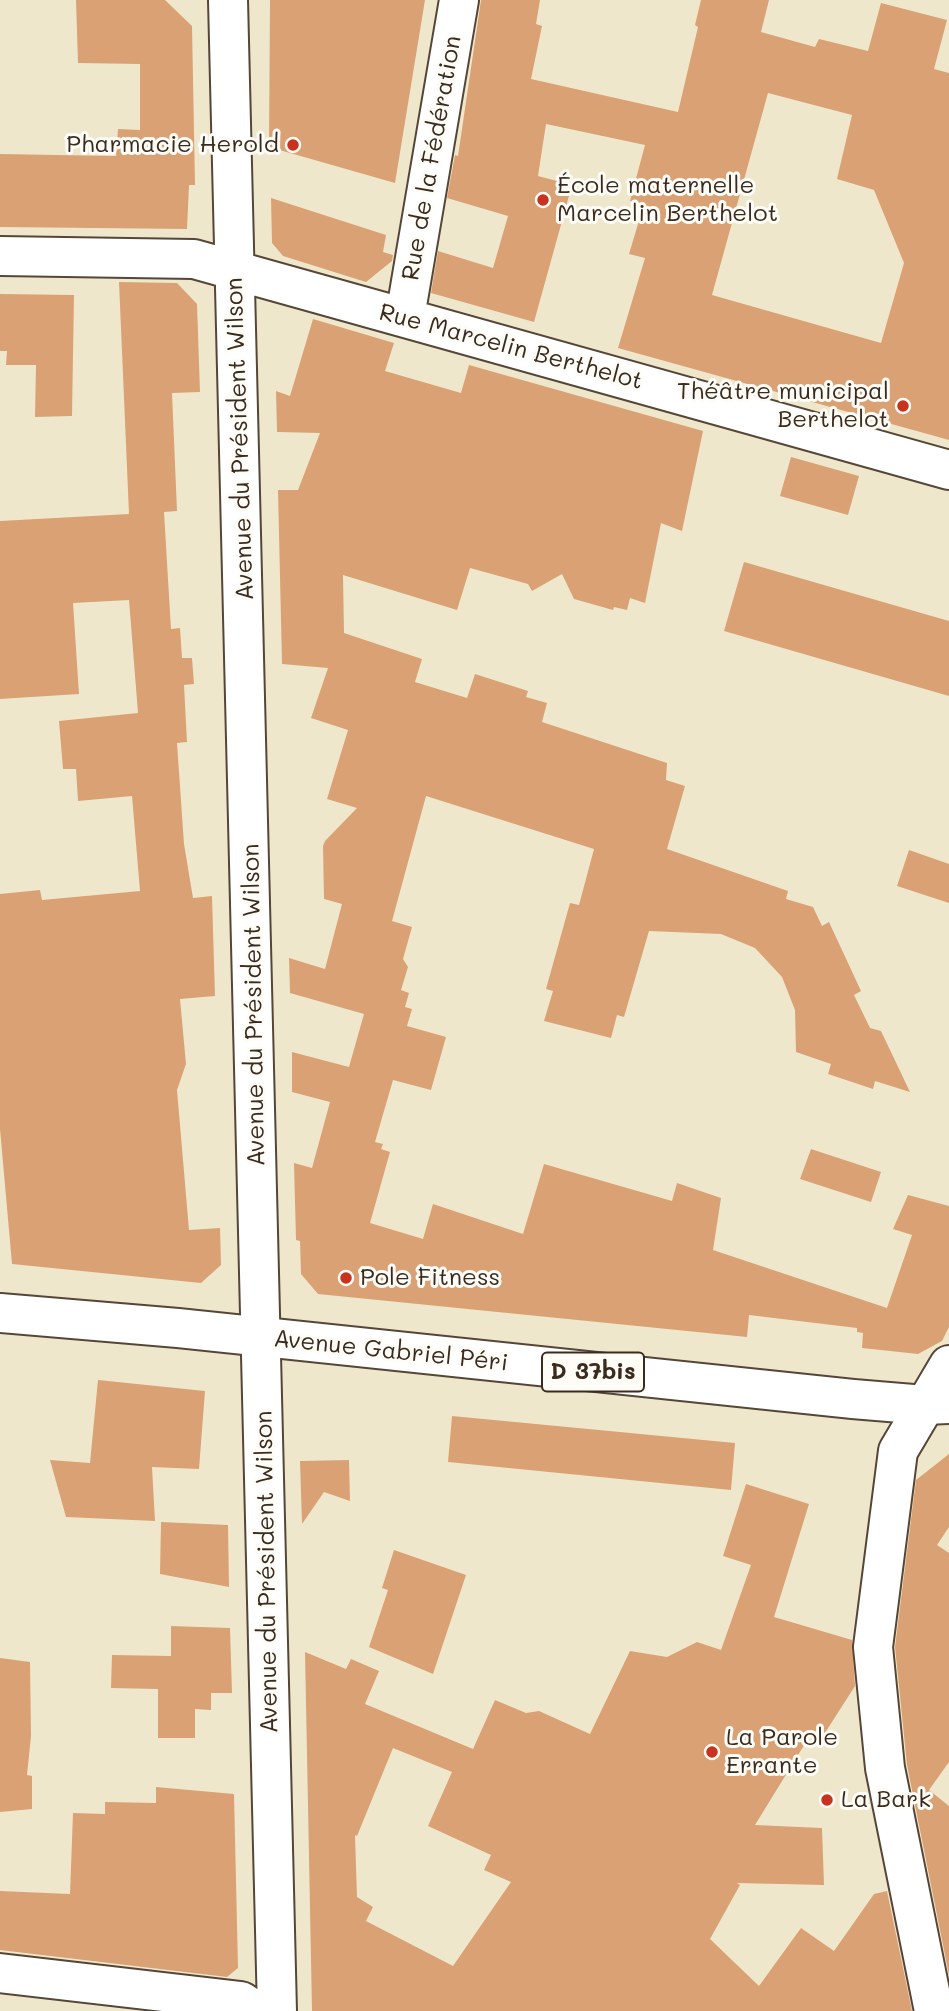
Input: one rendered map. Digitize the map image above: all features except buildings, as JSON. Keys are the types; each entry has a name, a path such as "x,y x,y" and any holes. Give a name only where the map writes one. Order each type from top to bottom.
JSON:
{"street":[{"name":"Avenue du Président Wilson","path":"228,0 277,2011"},
{"name":"Rue de la Fédération","path":"405,317 459,0"},
{"name":"Rue Marcelin Berthelot","path":"0,256 194,259 949,470"},
{"name":"Avenue Gabriel Péri","path":"0,1313 937,1405"},
{"path":"934,2011 909,1898 885,1768 873,1647 898,1451 937,1405 949,1365"},
{"path":"0,1973 241,2001 256,2011"}],"place":[{"name":"Pharmacie Herold","path":"293,145"},
{"name":"École maternelle Marcelin Berthelot","path":"543,200"},
{"name":"Théâtre municipal Berthelot","path":"903,406"},
{"name":"Pole Fitness","path":"346,1278"},
{"name":"La Parole Errante","path":"712,1752"},
{"name":"La Bark","path":"827,1800"}]}
